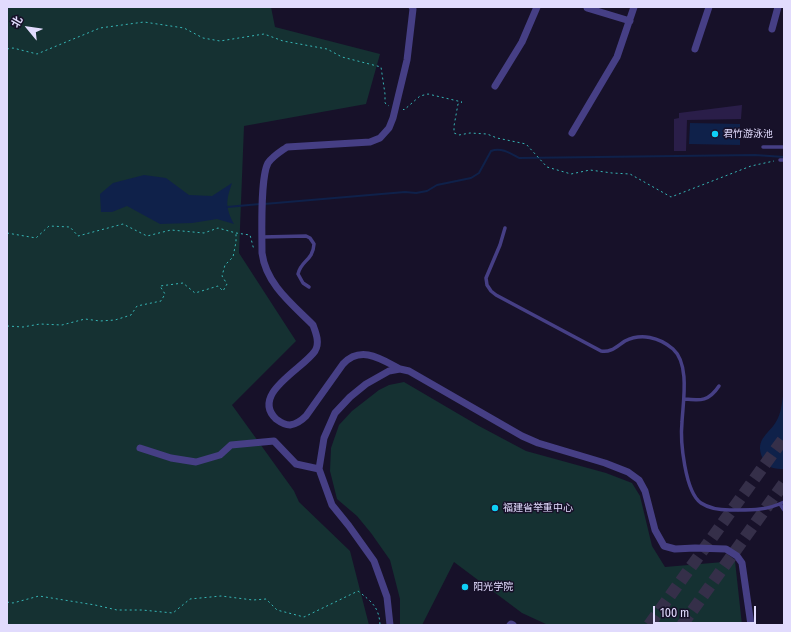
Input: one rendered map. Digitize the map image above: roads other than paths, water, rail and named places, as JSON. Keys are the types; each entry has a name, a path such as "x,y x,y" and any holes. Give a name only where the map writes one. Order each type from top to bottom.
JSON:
{"street":[{"path":"412,7 407,60 394,118 389,128 380,138 370,142 287,148 276,154 268,163 264,176 262,237 264,264 276,287 313,325 317,341 315,351 272,393 269,405 271,414 279,422 288,425 299,422 306,416 348,359 356,355 366,354 378,357 400,369 409,371 522,436 538,443 605,463 628,472 639,480 645,491 655,530 664,546 675,549 695,548 726,550 738,556 742,563 751,625"},
{"path":"495,86 522,42 537,7"},
{"path":"587,7 630,21"},
{"path":"572,133 617,57 634,7"},
{"path":"695,49 709,7"},
{"path":"772,29 778,7"},
{"path":"390,625 387,597 374,561 332,505 319,469 324,438 335,413 350,397 366,384 389,371 400,369"},
{"path":"140,448 171,458 196,462 220,455 231,445 274,441 296,464 319,469"}],"lane":[{"path":"763,147 784,147"},
{"path":"505,228 486,278 487,285 491,291 510,304 600,351 609,351 625,341 639,336 649,337 664,343 673,349 680,358 685,390 682,424 685,465 690,488 696,499 705,505 721,510 760,510 773,508 782,503 784,510"},
{"path":"262,237 306,236 310,238 314,244 312,255 300,267 298,274 303,282 309,287"},
{"path":"685,399 696,401 704,400 712,395 719,386"}],"water":[{"name":"君竹游泳池","path":"690,123 740,124 740,145 689,144"},
{"path":"144,175 166,178 189,195 212,196 232,183 227,204 234,224 217,219 192,223 160,224 127,206 112,212 101,212 100,194 113,183"},
{"path":"784,391 784,469 781,469 774,468 765,462 760,452 760,446 764,437 778,418"}],"waterway":[{"path":"264,204 427,191 437,185 471,178 479,173 491,151 495,150 505,151 519,158 755,155 784,157"},
{"path":"227,207 260,204"}],"tunnel":[{"path":"649,625 784,438"},
{"path":"682,625 784,483"}],"place":[{"name":"君竹游泳池","path":"715,134"},
{"name":"福建省举重中心","path":"495,508"},
{"name":"阳光学院","path":"465,587"}]}
